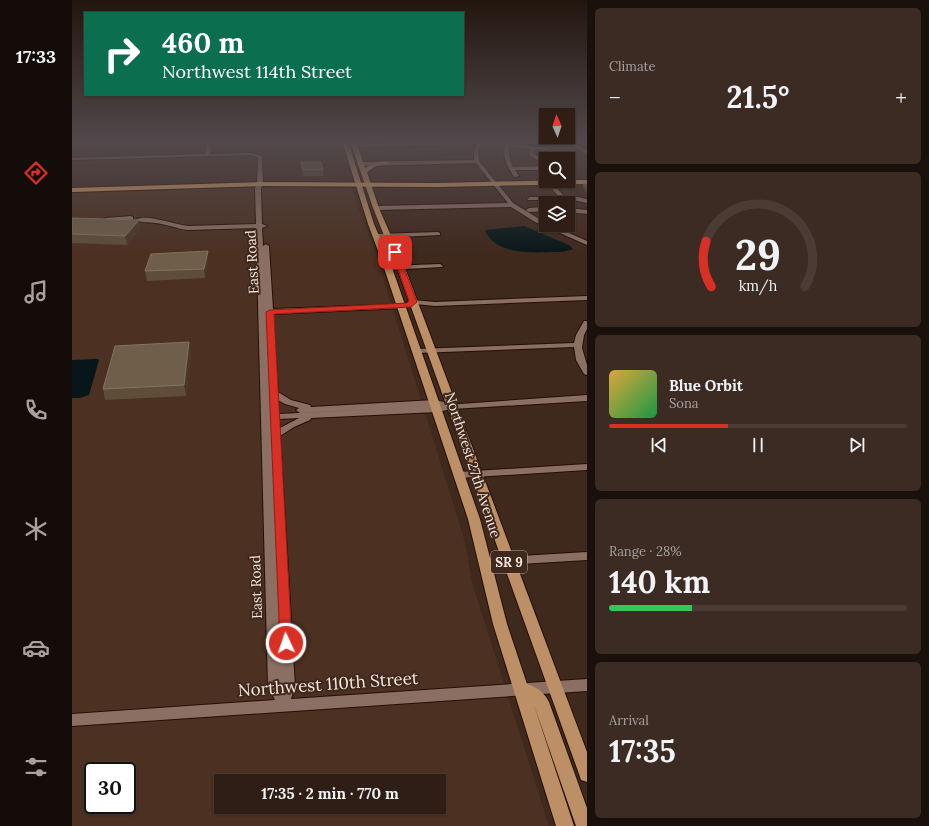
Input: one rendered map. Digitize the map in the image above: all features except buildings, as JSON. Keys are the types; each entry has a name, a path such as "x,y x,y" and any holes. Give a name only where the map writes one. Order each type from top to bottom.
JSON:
{"highway":[{"path":"72,186 260,182 539,181"},
{"path":"72,190 260,182"},
{"path":"575,182 587,182"}],"main road":[{"name":"Northwest 27th Avenue","path":"357,182 476,524 500,624 565,826"},
{"name":"Northwest 27th Avenue","path":"367,182 415,305 587,774"},
{"path":"520,689 529,691 541,702 585,826"}],"street":[{"path":"491,180 512,205 537,221 587,243"},
{"name":"East Road","path":"260,182 264,188 262,225 270,414 275,686 283,704"},
{"path":"554,188 561,196"},
{"path":"530,199 539,200"},
{"path":"575,200 587,201"},
{"path":"376,208 512,205"},
{"path":"529,210 539,209"},
{"path":"575,210 585,211 583,214 587,219"},
{"path":"98,221 136,219 157,220 177,227 188,228 262,225"},
{"path":"376,236 438,234"},
{"path":"388,268 440,266"},
{"path":"266,312 587,298"},
{"name":"East Road","path":"266,312 274,394 270,414 276,435 288,686 283,704"},
{"path":"587,323 580,334 577,344 579,359 587,372"},
{"path":"417,351 577,344"},
{"path":"274,394 293,404 317,412"},
{"path":"270,414 587,398"},
{"path":"276,435 294,423 317,412"},
{"path":"459,475 587,467"},
{"path":"486,562 587,556"},
{"name":"Northwest 110th Street","path":"72,720 283,704 587,685"}],"shaded area":[{"path":"291,186 352,189 374,248 466,545 471,579 549,826 72,826 72,193"},
{"path":"524,226 569,245 573,249 562,252 523,252 504,248 496,244 485,230"},
{"path":"72,360 99,360 89,395 80,398 72,398"}],"route":[{"path":"286,643 270,312 401,307 409,305 413,302 395,252"}]}
